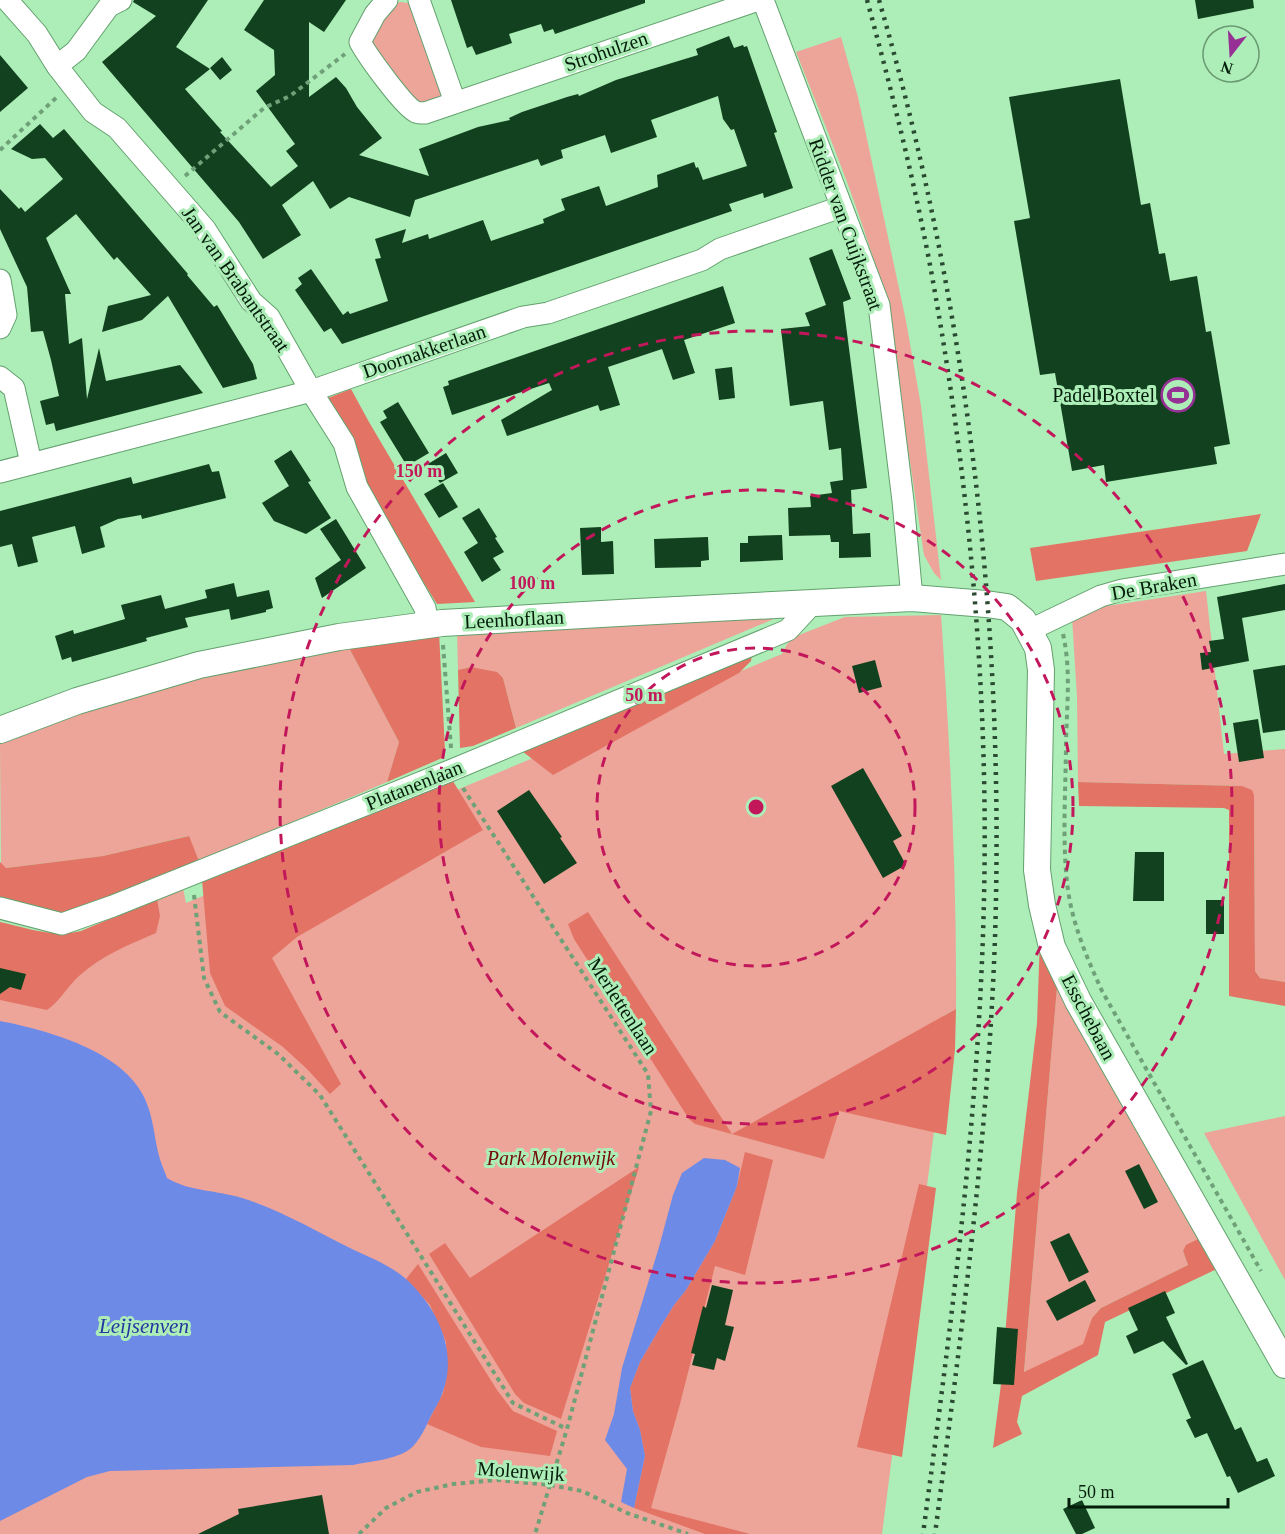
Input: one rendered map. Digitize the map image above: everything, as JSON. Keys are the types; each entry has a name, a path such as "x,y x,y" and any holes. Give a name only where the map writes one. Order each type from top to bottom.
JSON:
{"street":[{"name":"Jan van Brabantstraat","path":"7,0 37,34 57,66 93,112 117,128 205,228 251,301 268,317 344,443 357,487 435,624"},
{"path":"57,66 76,51 109,6 120,0"},
{"path":"360,42 375,14 387,0"},
{"path":"419,0 455,102"},
{"name":"Strohulzen","path":"360,42 366,54 407,105 416,112 425,113 758,0"},
{"name":"Ridder van Cuijkstraat","path":"763,0 879,305 903,501 912,598"},
{"name":"Doornakkerlaan","path":"0,472 311,391 523,317 548,313 702,260 720,249 841,207"},
{"path":"0,280 6,315 0,328"},
{"path":"0,377 14,388 31,463"},
{"name":"De Braken","path":"1030,630 1101,596 1122,590 1285,564"},
{"name":"Leenhoflaan","path":"0,730 77,701 199,665 339,637 435,624 912,598 1007,607 1023,620 1030,630"},
{"name":"Platanenlaan","path":"0,908 62,924 452,770 788,630 813,603"},
{"name":"Esschebaan","path":"1030,630 1038,648 1041,670 1037,870 1052,947 1078,1001 1285,1365"}],"path":[{"path":"170,189 264,108 290,96 360,42"},
{"path":"0,150 71,84"},
{"path":"1058,617 1066,647 1068,672 1065,832 1067,883 1085,953 1113,1009 1262,1273"},
{"name":"Merlettenlaan","path":"435,624 452,770 648,1074 651,1111 567,1429 535,1534"},
{"path":"192,874 204,978 220,1012 278,1054 320,1095 513,1403 567,1429"},
{"name":"Molenwijk","path":"359,1534 386,1508 417,1492 453,1484 497,1480 550,1485 582,1491 627,1513 688,1534"}],"green space":[{"path":"408,3 415,8 442,93 437,102 419,105 374,54 371,38 393,4"},
{"path":"841,37 858,97 906,321 921,406 941,580 934,573 924,555 886,302 856,207 796,52"},
{"path":"1206,591 1224,754 1285,749 1285,982 1260,978 1255,971 1254,795 1242,786 1078,782 1077,697 1072,617 1081,610"},
{"path":"783,615 516,728 503,678 471,667 458,670 457,630"},
{"name":"Park Molenwijk","path":"941,615 952,812 956,1009 943,1016 944,1054 882,1534 0,1534 0,934 64,947 183,888 186,903 782,654 794,637 845,617"},
{"path":"347,644 399,742 387,782 199,861 188,836 103,856 5,868 1,864 0,743 122,699 198,677"},
{"path":"1058,976 1202,1237 1183,1251 1188,1265 1101,1308 1092,1318 1084,1344 1024,1373"},
{"path":"1285,1116 1285,1280 1204,1133"}],"shaded area":[{"path":"351,389 475,602 437,604 342,451 336,413 328,398"},
{"path":"1261,514 1247,551 1036,581 1030,548"},
{"path":"439,632 445,750 442,758 387,782 399,742 347,644"},
{"path":"752,655 751,661 739,673 553,775 518,748"},
{"path":"471,667 497,672 503,678 516,728 473,746 460,748 458,670"},
{"path":"451,778 483,830 297,937 272,958 341,1084 330,1094 283,1047 225,1006 210,973 202,880"},
{"path":"1078,782 1242,786 1252,790 1254,795 1255,971 1260,978 1285,982 1285,1006 1229,996 1229,810 1224,808 1079,806"},
{"path":"189,836 199,861 97,904 61,915 0,904 0,862 6,868 103,856"},
{"path":"157,899 160,916 156,933 96,963 79,976 47,1010 0,1000 0,922 40,931 71,933 81,931"},
{"path":"588,912 732,1134 956,1009 955,1049 946,1135 839,1111 824,1159 695,1124 689,1119 574,939 568,924"},
{"path":"1040,937 1058,976 1024,1372 1083,1344 1092,1318 1101,1308 1188,1265 1183,1251 1186,1245 1202,1237 1219,1268 1105,1322 1098,1355 1022,1396 1017,1422 1022,1434 993,1448 1001,1384 1017,1193 1037,1023"},
{"path":"745,1152 773,1160 745,1275 715,1266 651,1508 750,1534 705,1534 634,1508 645,1456 640,1430 633,1411 630,1388 640,1362 715,1241 737,1186"},
{"path":"639,1167 561,1419 524,1403 515,1394 429,1254 445,1243 470,1278"},
{"path":"919,1184 936,1188 902,1457 857,1447"},
{"path":"418,1264 497,1390 513,1411 557,1431 550,1456 481,1447 427,1424 443,1393 447,1374 446,1342 430,1305 406,1279"}],"water":[{"name":"Leijsenven","path":"0,1021 40,1030 82,1045 120,1068 135,1082 148,1106 159,1155 167,1178 185,1186 233,1195 271,1209 388,1266 417,1290 442,1331 448,1362 447,1378 441,1397 414,1446 397,1456 353,1465 110,1471 87,1477 0,1521"},
{"path":"704,1158 725,1160 740,1168 737,1186 715,1241 640,1362 630,1388 633,1411 640,1430 645,1456 634,1508 621,1502 627,1469 605,1440 614,1414 622,1368 673,1195 682,1173"}],"building":[{"path":"134,0 208,0 176,47 210,69 185,89 222,131 220,132 271,187 298,166 286,151 295,144 256,91 275,75 274,50 244,30 264,0 346,0 324,32 309,22 309,97 336,77 346,88 357,107 382,138 359,155 429,176 419,149 478,127 510,120 509,118 522,112 567,97 578,94 579,96 616,80 698,55 696,49 729,36 734,48 747,46 777,132 774,133 793,188 764,198 763,193 729,204 732,211 342,344 331,328 324,332 295,290 302,284 298,278 311,269 343,315 348,311 350,314 388,301 375,259 381,258 375,239 406,229 402,243 428,234 429,239 483,220 491,241 544,223 543,219 565,210 561,199 599,186 606,206 658,187 657,175 694,162 703,180 747,166 734,129 731,130 723,119 718,96 651,120 657,137 611,153 605,135 561,150 563,158 541,166 538,159 415,200 410,217 349,197 330,209 313,181 282,205 301,235 263,259 239,222 102,62 156,16 133,2"},
{"path":"451,0 645,0 645,3 555,34 553,29 544,32 541,24 509,34 512,43 476,55 472,46 467,48"},
{"path":"1195,0 1253,0 1254,8 1198,19"},
{"path":"0,55 28,88 0,112"},
{"path":"222,57 232,70 220,80 210,68"},
{"path":"1120,79 1141,205 1150,203 1159,254 1165,253 1170,281 1197,276 1206,332 1211,331 1230,444 1214,447 1217,464 1106,482 1104,465 1072,471 1055,373 1040,375 1014,221 1030,218 1009,97"},
{"path":"40,124 53,138 64,129 214,307 217,305 253,364 257,379 223,388 168,296 142,320 102,332 108,306 151,295 117,257 114,260 76,214 46,238 71,294 65,294 69,344 82,338 87,399 99,348 106,381 180,365 203,393 56,431 54,423 46,425 40,401 59,396 51,360 43,331 31,332 27,287 0,229 0,189 19,209 21,207 25,212 63,179 45,158 32,159 11,149"},
{"path":"832,249 851,299 843,302 867,488 851,490 853,534 870,533 871,557 839,558 839,542 831,542 830,535 789,536 788,508 811,507 810,496 832,493 830,482 843,480 841,448 829,450 823,401 790,406 781,329 810,326 805,313 826,305 809,258"},
{"path":"723,286 735,323 684,340 695,373 673,380 662,349 608,367 620,405 600,411 598,405 507,436 501,420 552,390 549,383 452,415 443,387 449,385 448,381"},
{"path":"732,367 735,398 719,400 715,369"},
{"path":"398,402 429,453 407,466 380,422 387,418 383,411"},
{"path":"291,450 331,518 306,534 274,521 262,503 289,486 274,461"},
{"path":"446,453 458,473 440,483 428,464"},
{"path":"209,464 212,472 219,471 226,498 142,519 141,515 118,519 100,527 105,547 82,554 75,526 32,537 38,562 18,567 12,544 0,547 0,511 131,477 133,484"},
{"path":"443,483 458,507 439,518 424,494"},
{"path":"479,508 504,552 493,558 501,570 482,582 464,552 478,543 462,518"},
{"path":"336,519 366,568 322,598 315,578 341,560 320,529"},
{"path":"601,527 601,542 613,541 614,574 582,575 580,528"},
{"path":"782,535 783,560 740,562 740,543 748,543 748,536"},
{"path":"708,537 709,560 701,561 701,567 655,568 654,539"},
{"path":"234,583 237,597 269,590 273,608 266,612 231,620 229,609 185,618 188,627 146,638 147,641 72,662 71,657 62,660 55,636 73,630 74,634 125,619 121,605 161,595 165,609 207,598 205,590"},
{"path":"1285,584 1285,610 1242,618 1249,661 1202,670 1200,653 1211,652 1209,641 1224,639 1217,597"},
{"path":"875,660 882,687 859,693 852,666"},
{"path":"1285,665 1285,730 1263,733 1253,670"},
{"path":"1258,719 1264,758 1239,762 1233,723"},
{"path":"863,768 902,836 893,841 906,865 883,878 831,786"},
{"path":"529,790 577,863 544,884 497,811"},
{"path":"1135,852 1164,852 1164,901 1133,901"},
{"path":"1206,900 1224,900 1224,934 1206,934"},
{"path":"0,968 26,974 21,990 10,987 0,994"},
{"path":"1139,1164 1158,1202 1144,1209 1125,1171"},
{"path":"1069,1233 1089,1272 1069,1282 1050,1242"},
{"path":"1085,1280 1096,1301 1057,1321 1046,1301"},
{"path":"712,1285 733,1290 725,1325 734,1327 725,1361 717,1358 714,1370 692,1365 695,1354 691,1353 703,1306 706,1308"},
{"path":"1165,1291 1175,1313 1166,1317 1188,1364 1186,1365 1163,1341 1134,1354 1126,1336 1138,1330 1128,1308"},
{"path":"997,1327 1018,1329 1014,1385 993,1384"},
{"path":"1203,1360 1235,1430 1241,1427 1257,1462 1267,1458 1275,1476 1238,1493 1230,1476 1227,1477 1207,1433 1195,1438 1186,1420 1191,1418 1172,1374"},
{"path":"322,1495 329,1534 198,1534 239,1514 238,1509"},
{"path":"1082,1500 1095,1528 1082,1534 1076,1534 1063,1509"}],"railway":[{"path":"867,0 909,165 941,328 967,519 982,711 984,870 982,966 976,1061 959,1250 923,1534"},
{"path":"879,0 910,114 936,230 957,347 974,465 986,583 993,702 996,820 995,938 986,1088 972,1237 935,1534"}],"place":[{"name":"Padel Boxtel","path":"1178,395"}]}
